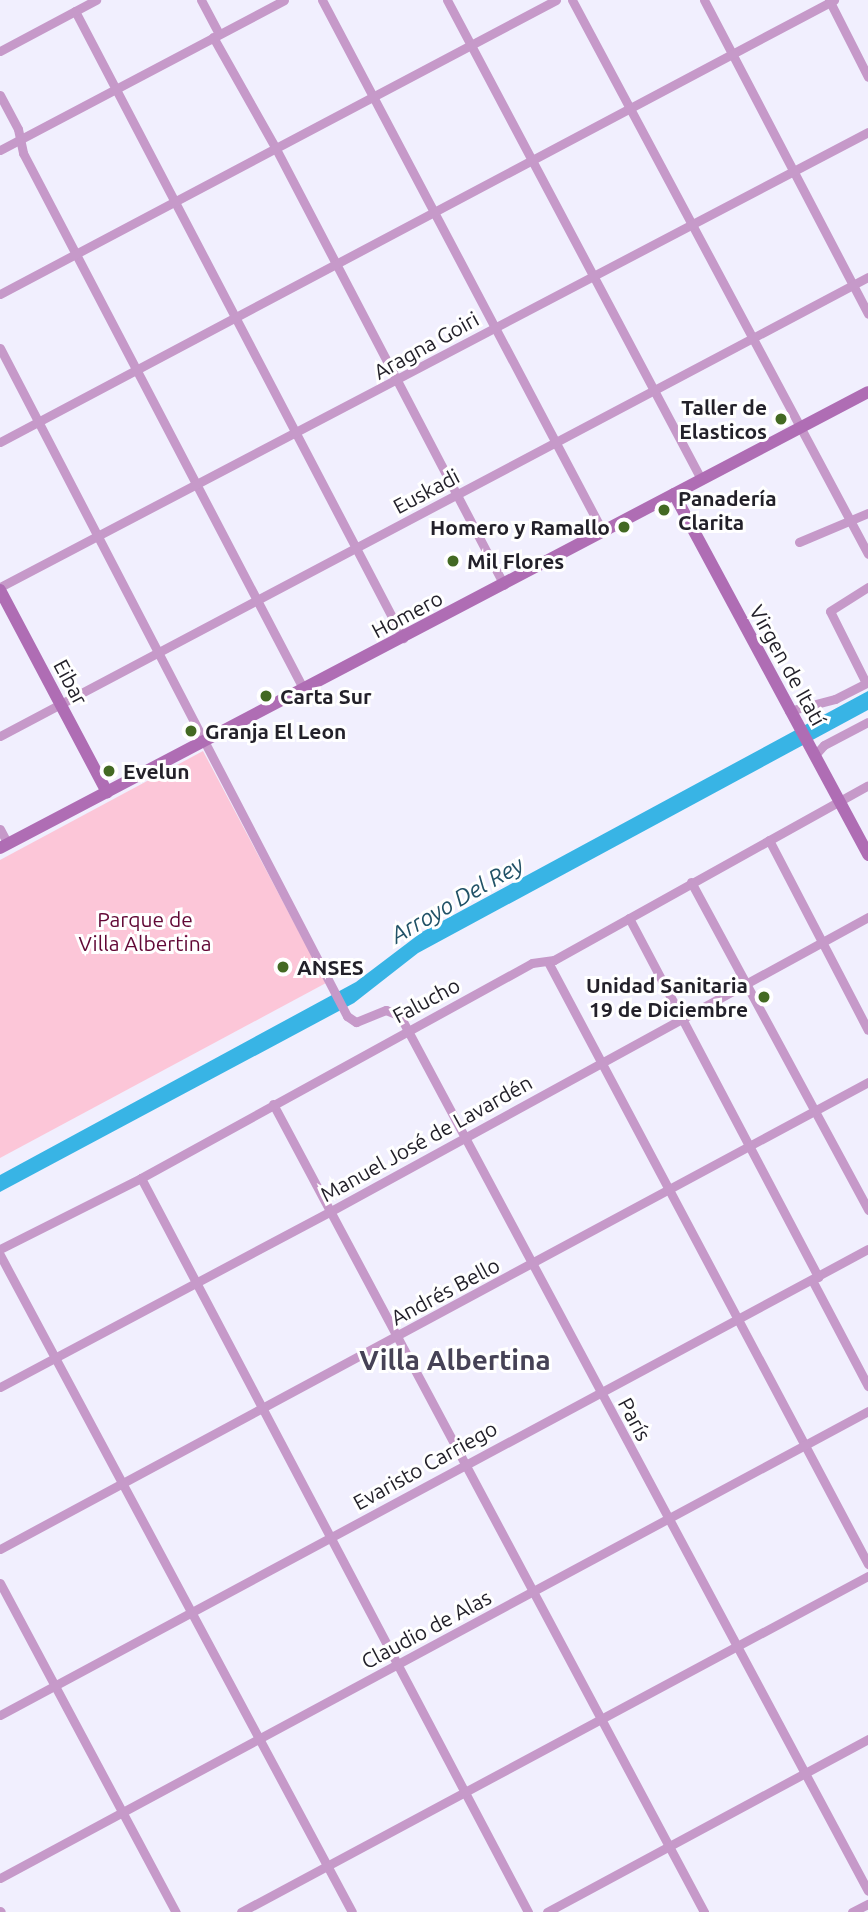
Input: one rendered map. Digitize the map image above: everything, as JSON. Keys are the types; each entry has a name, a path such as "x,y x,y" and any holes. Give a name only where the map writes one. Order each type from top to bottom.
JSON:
{"main road":[{"name":"Homero","path":"4,846 868,393"},
{"name":"Virgen de Itatí","path":"674,494 868,855"},
{"name":"Eibar","path":"0,589 107,792"}],"street":[{"path":"0,51 96,0"},
{"path":"201,0 216,36 504,586"},
{"path":"0,150 284,0"},
{"path":"321,0 603,532"},
{"path":"447,0 702,479"},
{"path":"0,294 556,0"},
{"path":"572,0 868,554"},
{"path":"704,0 868,314"},
{"path":"0,442 831,1 868,76"},
{"path":"75,11 403,638"},
{"path":"0,95 18,129 23,153 304,690"},
{"name":"Aragna Goiri","path":"0,589 397,382 692,222 868,131"},
{"name":"Euskadi","path":"0,736 554,440 868,277"},
{"path":"0,348 205,742"},
{"path":"799,542 868,513"},
{"path":"791,715 835,699 867,683 830,611 868,587"},
{"path":"813,752 868,722"},
{"name":"París","path":"205,742 347,1016 356,1023 391,1010 400,1016 868,1891"},
{"name":"Falucho","path":"0,1249 141,1178 532,963 548,962 868,785"},
{"path":"0,829 4,846"},
{"path":"769,840 868,1030"},
{"path":"691,882 868,1210"},
{"name":"Manuel José de Lavardén","path":"0,1387 331,1211 868,917"},
{"path":"629,918 750,1147 868,1385"},
{"path":"548,962 868,1564"},
{"name":"Andrés Bello","path":"0,1549 868,1082"},
{"path":"273,1104 463,1464 705,1912"},
{"path":"141,1178 328,1539 528,1912"},
{"name":"Evaristo Carriego","path":"0,1715 600,1390 737,1321 868,1249"},
{"path":"0,1255 352,1912"},
{"name":"Claudio de Alas","path":"0,1878 868,1411"},
{"path":"241,1912 868,1576"},
{"path":"0,1583 176,1912"},
{"path":"547,1912 868,1739"},
{"path":"852,1912 868,1904"}],"green space":[{"name":"Parque de Villa Albertina","path":"203,751 326,983 0,1158 0,860"}],"water":[{"path":"868,691 868,710 418,953 354,1003 0,1192 0,1175 356,982 422,932"}],"place":[{"name":"Taller de Elasticos","path":"781,419"},
{"name":"Panadería Clarita","path":"664,510"},
{"name":"Homero y Ramallo","path":"624,527"},
{"name":"Mil Flores","path":"453,561"},
{"name":"Carta Sur","path":"266,696"},
{"name":"Granja El Leon","path":"191,731"},
{"name":"Evelun","path":"109,771"},
{"name":"ANSES","path":"283,967"},
{"name":"Unidad Sanitaria 19 de Diciembre","path":"764,997"}],"district":[{"name":"Villa Albertina","path":"455,1360"}],"water label":[{"name":"Arroyo Del Rey","path":"457,900"}]}
